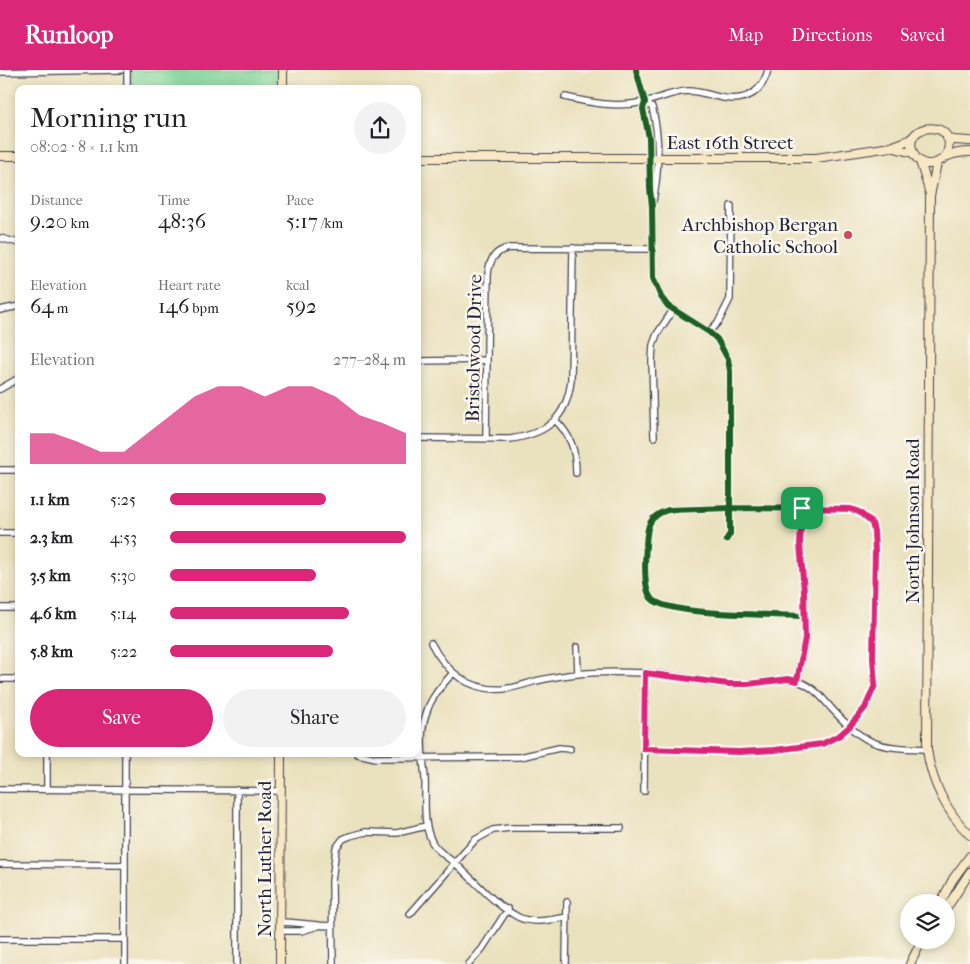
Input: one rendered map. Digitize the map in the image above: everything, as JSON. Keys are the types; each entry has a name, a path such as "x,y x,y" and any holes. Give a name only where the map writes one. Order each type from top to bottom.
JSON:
{"main road":[{"path":"283,70 283,85"},
{"path":"945,157 948,151 947,138 941,130 932,127 920,130 914,136 912,144 913,153 920,161 929,164 937,163 945,157 957,153 970,152"},
{"name":"East 16th Street","path":"421,158 816,158 892,147 914,136"},
{"path":"947,138 970,141"},
{"name":"East 16th Street","path":"892,147 913,153"},
{"path":"0,156 15,156"},
{"name":"North Johnson Road","path":"920,161 930,196"},
{"name":"North Johnson Road","path":"937,163 930,196 927,749 935,785 954,816 970,835"},
{"name":"North Luther Road","path":"280,964 281,757"},
{"path":"945,894 953,879 970,856"},
{"path":"955,894 970,872"},
{"path":"910,964 918,949"}],"street":[{"path":"0,72 121,70"},
{"path":"127,70 127,85"},
{"path":"636,70 645,102 643,109 653,159 656,190 652,206 652,273 656,287 661,297 673,310 709,332 723,349 728,359 730,371 730,534 726,540"},
{"path":"565,97 607,105 645,102 676,92 691,91 729,99 740,99 756,92 765,80 768,70"},
{"path":"645,102 652,107 657,126 653,159"},
{"path":"709,332 719,321 730,299 731,206"},
{"path":"0,238 15,242"},
{"name":"Bristolwood Drive","path":"486,438 488,266 498,251 510,248 573,248"},
{"path":"421,438 510,439 532,435 555,420 567,403 571,380 573,248 652,249"},
{"path":"0,310 15,307"},
{"path":"654,437 653,345 657,334 673,310"},
{"path":"421,361 487,360"},
{"path":"0,390 15,381"},
{"path":"555,420 565,431 574,447 576,473"},
{"path":"0,470 15,470"},
{"path":"644,749 739,752 822,744 832,740 849,727 865,708 875,685 873,658 875,538 872,523 867,517 851,509 730,508 668,510 660,512 653,518 647,531 645,554 647,585 651,597 664,605 713,613 805,616"},
{"path":"797,681 805,638 800,544 802,508"},
{"path":"0,533 15,533"},
{"path":"0,608 15,608"},
{"path":"431,643 441,662 461,679 472,684 502,689 578,674 645,673 728,684 748,684 788,679 807,685 817,692 849,727 870,742 883,747 927,749"},
{"path":"577,647 578,674"},
{"path":"453,673 436,692 426,712 423,726 426,826 433,844 498,903 518,917 528,920 552,920 567,917"},
{"path":"644,791 645,673"},
{"path":"0,679 15,679"},
{"path":"372,757 520,756 559,748 570,749"},
{"path":"48,757 48,790"},
{"path":"125,757 125,964"},
{"path":"0,790 281,791"},
{"path":"237,790 237,964"},
{"path":"332,964 333,859 336,848 343,840 350,836 365,832 397,833 426,826"},
{"path":"410,914 475,840 493,830 510,828 621,828"},
{"path":"0,864 125,865"},
{"path":"566,964 567,902"},
{"path":"469,964 482,949 508,909"},
{"path":"280,927 301,931 318,926 332,926"},
{"path":"0,939 125,939"}],"green space":[{"path":"131,70 279,70 279,85 131,85"}],"cycle path":[{"path":"636,70 645,102 643,109 649,138 653,278 661,297 668,306 717,339 728,359 730,371 730,534 726,540"},
{"path":"644,749 739,752 822,744 832,740 849,727 865,708 875,685 873,659 875,538 873,527 865,516 851,509 731,508 668,510 656,515 648,528 645,565 648,593 651,598 661,604 678,609 699,612 805,616"}],"place":[{"name":"Archbishop Bergan Catholic School","path":"848,235"}],"route":[{"path":"802,508 851,509 867,517 872,523 875,538 873,658 875,685 865,708 840,735 822,744 807,747 739,752 644,749 645,673 728,684 748,684 788,679 797,681 805,638 800,544 802,508"}]}
